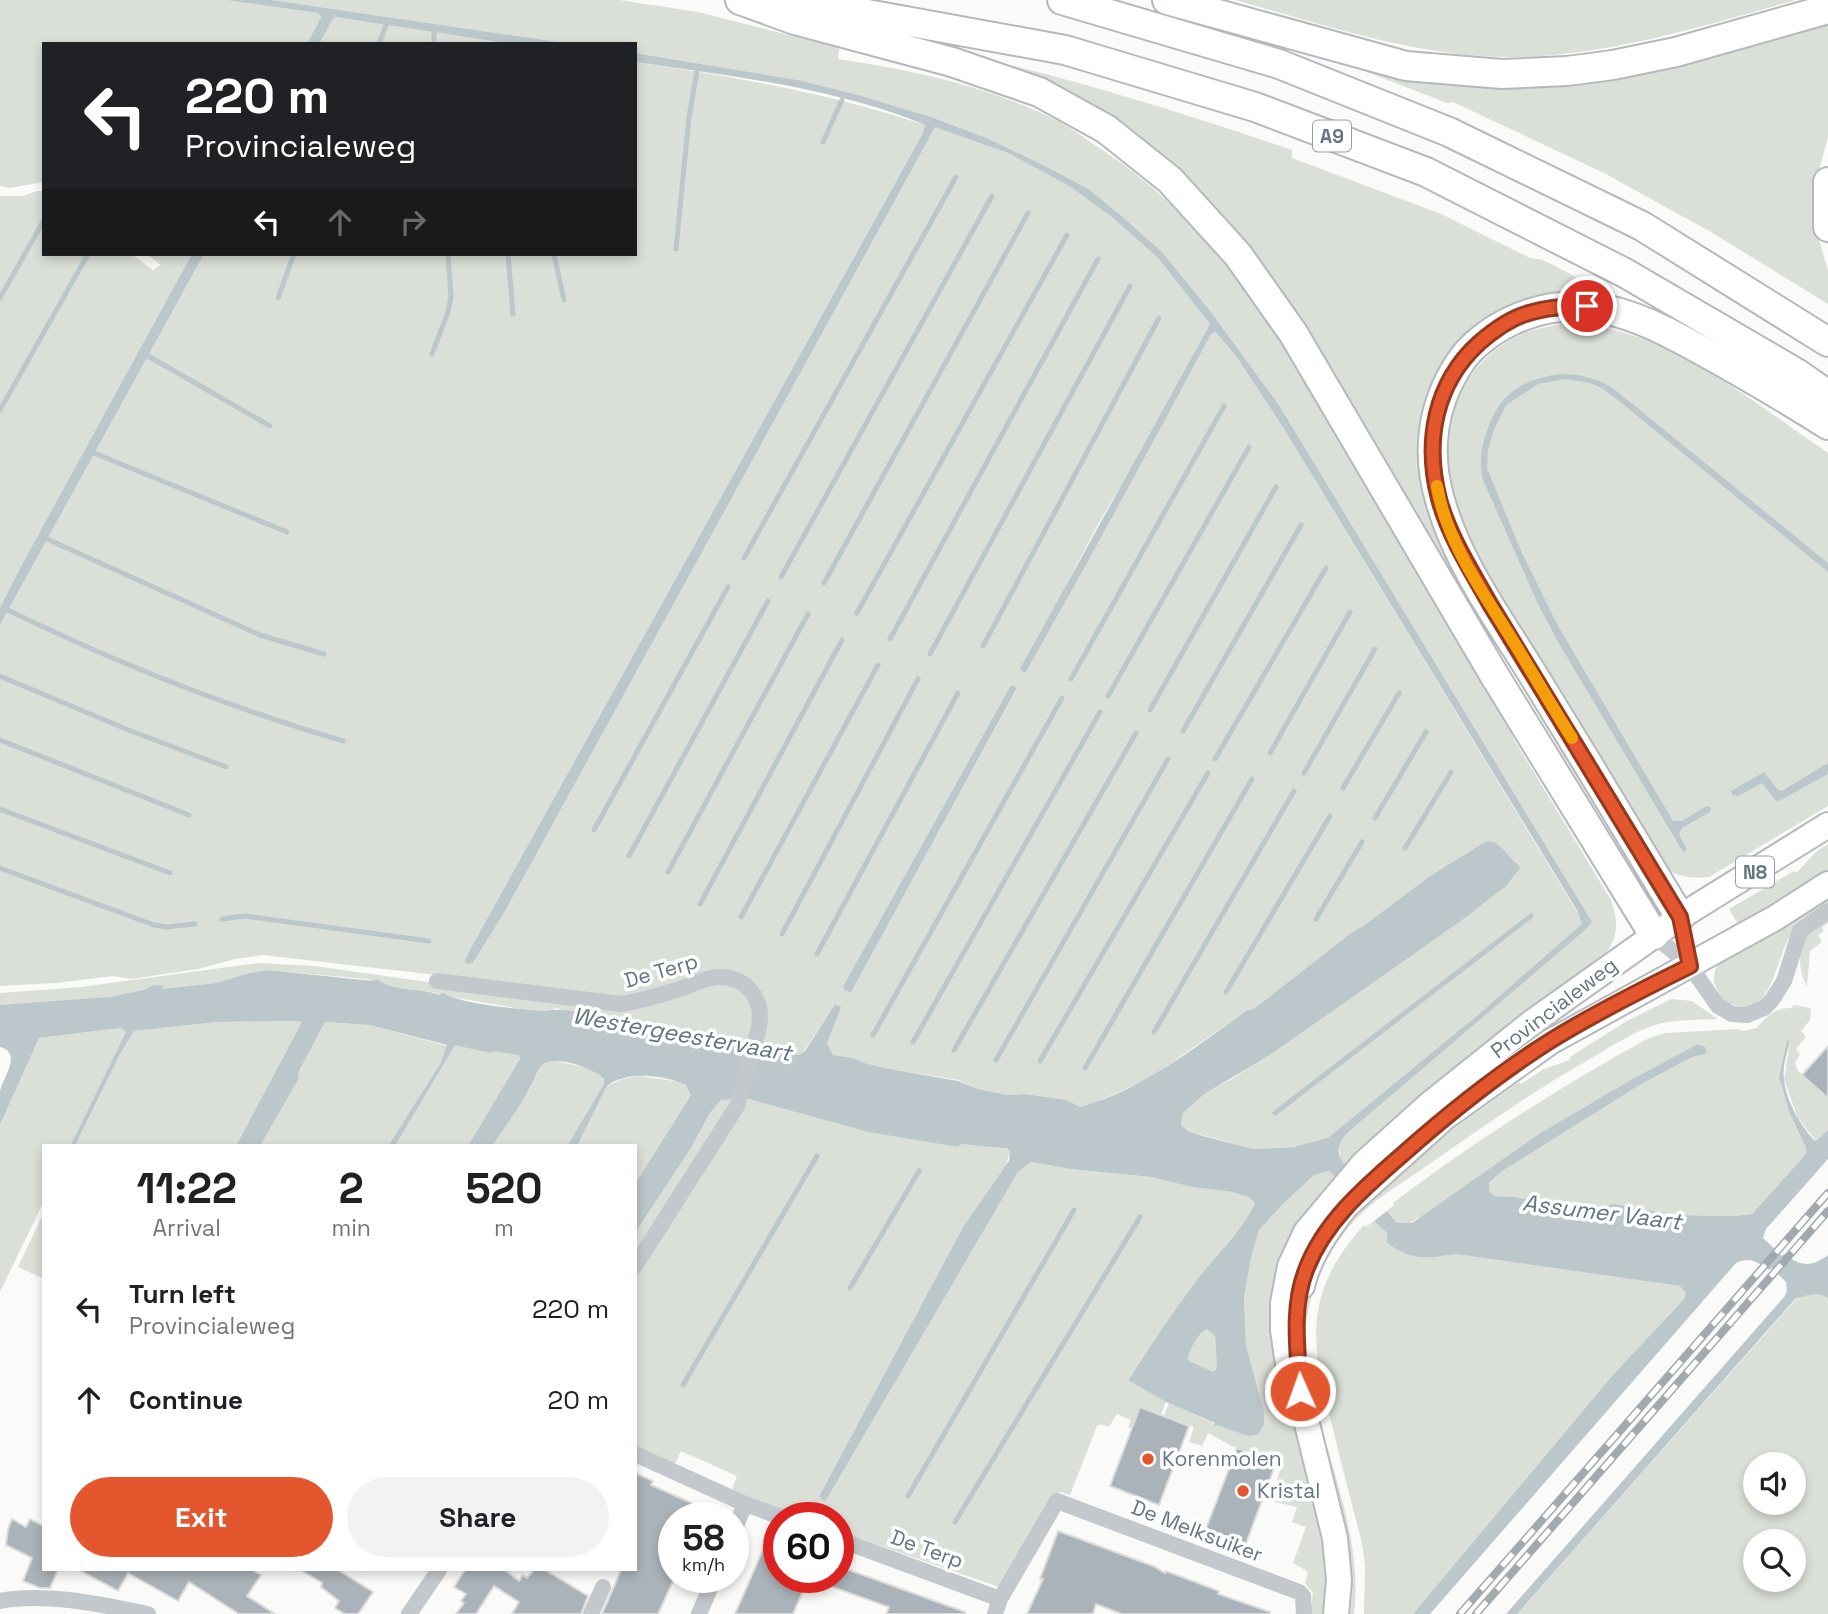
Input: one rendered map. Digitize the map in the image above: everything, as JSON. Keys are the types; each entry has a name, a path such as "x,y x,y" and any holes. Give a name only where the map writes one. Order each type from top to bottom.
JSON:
{"highway":[{"path":"740,0 795,20 952,62 1039,92 1106,129 1170,180 1238,255 1293,333 1520,718 1654,935"},
{"name":"A9","path":"790,0 1065,50 1255,107 1426,172 1625,273 1798,374 1828,395"},
{"name":"A9","path":"1062,0 1279,64 1449,132 1642,226 1828,342"},
{"path":"1167,0 1406,66 1502,74 1567,71 1613,65 1676,51 1828,9"},
{"path":"1828,183 1828,227"},
{"path":"1680,917 1490,604 1453,536 1439,498 1434,470 1432,447 1435,416 1447,381 1462,358 1495,328 1527,313 1561,306 1587,306 1618,311 1653,324 1786,398 1828,425"}],"main road":[{"name":"Provincialeweg","path":"1336,1614 1339,1580 1335,1538 1300,1391 1288,1364 1283,1330 1286,1284 1298,1246 1315,1219 1340,1201 1431,1103 1531,1023 1680,917 1828,825"},
{"name":"Provincialeweg","path":"1370,1169 1544,1046 1775,918 1828,884"}],"street":[{"path":"1654,935 1690,966 1706,991 1725,1011 1747,1015 1764,1008 1779,991 1800,932 1828,911"},
{"path":"1680,917 1690,966"},
{"name":"De Terp","path":"437,981 621,1004 644,1000 714,977 726,978 748,986 758,1000 761,1017 737,1106 637,1263"},
{"path":"637,1455 742,1502"},
{"name":"De Melksuiker","path":"998,1607 1057,1501 1298,1592 1304,1596 1304,1614"},
{"name":"De Terp","path":"854,1546 998,1607"},
{"path":"409,1614 438,1571"},
{"path":"591,1614 603,1587"},
{"path":"699,1614 708,1593"},
{"path":"0,1601 37,1598 102,1604 148,1614"}],"shaded area":[{"path":"0,0 226,0 318,13 321,17 308,42 42,42 42,182 10,188 0,186"},
{"path":"272,0 619,0 698,12 839,48 838,59 949,81 1030,108 1061,123 1139,177 1177,210 1210,245 1269,323 1322,408 1488,683 1515,741 1611,900 1615,915 1616,928 1606,953 1462,1062 1346,1166 1340,1161 1339,1144 1253,1149 1188,1131 1181,1125 1183,1113 1203,1095 1235,1077 1458,923 1513,860 1504,850 1430,876 1255,1008 1246,1011 1148,1079 1080,1107 1024,1094 1007,1095 978,1089 958,1080 885,1068 833,1055 827,1043 835,1004 800,1055 760,1049 766,1026 740,977 635,998 263,955 198,969 131,979 113,976 0,986 0,625 203,256 637,256 637,62 782,87 925,125 923,133 472,946 473,963 505,911 934,126 1008,153 1069,186 1112,217 1158,258 1210,324 1067,583 1048,633 1211,334 1216,332 1238,359 1284,429 1577,912 1584,909 1279,405 1211,312 1162,252 1124,218 1043,165 987,138 931,117 798,80 637,53 637,42 558,42","holes":["1011,685 1017,689 851,991 843,989"]},
{"path":"1235,0 1796,0 1660,37 1591,50 1521,57 1448,53 1412,47"},
{"path":"333,17 498,42 320,42"},
{"path":"1828,19 1828,137 1818,174 1817,234 1828,270 1828,304 1711,232 1604,173 1453,102 1447,103 1310,50 1474,81"},
{"path":"944,50 1120,95 1292,150 1292,158 1441,214 1530,258 1543,260 1632,306 1473,333 1420,456 1425,498 1445,545 1642,876 1639,880 1357,416 1191,186"},
{"path":"42,191 42,256 134,256 153,270 161,265 150,256 191,256 0,608 0,196 23,196"},
{"path":"1568,323 1604,328 1673,352 1737,390 1828,453 1828,806 1709,877 1686,877 1664,868 1485,572 1465,533 1451,495 1446,447 1457,401 1468,380 1482,362 1500,346 1527,332"},
{"path":"1828,844 1828,876 1740,928 1729,909 1794,871 1796,873 1817,851"},
{"path":"1828,896 1828,905 1804,920 1793,931 1769,988 1761,999 1751,1006 1737,1006 1719,998 1721,996 1714,980 1719,962"},
{"path":"1828,917 1828,923 1822,927 1824,931 1818,935 1822,942 1810,951 1807,986 1801,966 1802,944 1809,931"},
{"path":"258,963 314,966 578,1003 708,983 740,987 756,1008 750,1046 655,1022 632,1027 614,1023 615,1020 600,1015 566,1012 557,1008 545,1011 521,1009 397,988 366,979 267,970 216,983 162,989 163,985 96,999 0,1005 0,993 81,987"},
{"path":"1671,999 1692,1001 1718,1019 1663,1023 1630,1036 1525,1098 1364,1211 1331,1252 1313,1292 1305,1335 1308,1372 1303,1315 1309,1282 1331,1236 1427,1148 1519,1082 1521,1084 1544,1069 1570,1060 1570,1057 1627,1021"},
{"path":"1793,1005 1811,1008 1810,1020 1801,1031 1806,1037 1796,1049 1800,1054 1795,1063 1798,1071 1828,1098 1828,1130 1816,1141 1798,1118 1784,1080 1790,1041 1787,1040 1779,1077 1789,1112 1806,1148 1806,1154 1752,1214 1675,1215 1615,1204 1576,1208 1494,1196 1417,1218 1411,1223 1397,1223 1387,1211 1393,1203 1486,1137 1549,1096 1647,1039 1665,1033 1742,1031 1757,1028 1772,1013 1792,1008"},
{"path":"217,1022 303,1022 237,1144 76,1144 134,1031"},
{"path":"325,1022 369,1025 447,1046 440,1064 389,1144 261,1144 298,1080 299,1071"},
{"path":"122,1028 126,1032 71,1144 42,1144 42,1205 0,1292 0,1125 39,1038"},
{"path":"455,1044 518,1055 520,1061 469,1144 396,1144"},
{"path":"556,1061 589,1068 604,1079 604,1084 568,1144 493,1144 531,1087 540,1067"},
{"path":"640,1076 681,1082 689,1087 691,1095 637,1181 637,1144 578,1144 607,1086 622,1079"},
{"path":"733,1098 637,1254 637,1230 691,1148 710,1113 721,1100"},
{"path":"745,1098 868,1132 958,1147 961,1144 993,1145 1010,1151 1006,1166 963,1227 819,1498 826,1499 1018,1172 1031,1162 1070,1169 1151,1177 1192,1187 1232,1192 1248,1197 1255,1203 1243,1224 1196,1281 1128,1379 1166,1402 1161,1415 1140,1407 1132,1428 1128,1427 1131,1420 1117,1414 1109,1427 1101,1424 1097,1426 1070,1495 1061,1492 1055,1494 999,1587 854,1537 854,1502 763,1504 732,1489 737,1476 681,1451 674,1466 637,1450 637,1270"},
{"path":"1329,1171 1335,1177 1301,1219 1282,1260 1301,1441 1317,1501 1329,1574 1325,1614 1310,1614 1313,1593 1305,1583 1308,1572 1293,1563 1306,1527 1292,1522 1297,1507 1270,1501 1282,1464 1232,1446 1208,1433 1202,1446 1189,1442 1194,1427 1164,1416 1169,1403 1215,1426 1218,1424 1242,1434 1264,1412 1246,1345 1244,1297 1251,1258 1259,1230 1314,1175"},
{"path":"42,1216 42,1278 18,1267"},
{"path":"1374,1221 1387,1233 1387,1243 1412,1256 1455,1254 1680,1286 1685,1294 1685,1298 1611,1377 1413,1614 1364,1614 1365,1566 1362,1543 1325,1399 1317,1346 1321,1298 1329,1275 1364,1225 1366,1227"},
{"path":"1828,1263 1828,1614 1517,1614"},
{"path":"1207,1329 1215,1336 1217,1368 1212,1372 1188,1358 1197,1338"},
{"path":"1321,1425 1351,1540 1354,1614 1350,1614 1352,1589 1349,1541"}],"water":[{"path":"226,0 272,0 558,42 498,42 334,17 320,42 308,42 321,17 318,13"},
{"name":"Westergeestervaart","path":"637,53 798,80 931,117 987,138 1088,189 1162,252 1211,312 1279,405 1592,922 1347,1133 1339,1150 1340,1158 1346,1166 1335,1177 1329,1171 1314,1175 1259,1230 1244,1297 1246,1345 1264,1412 1264,1424 1258,1434 1250,1436 1214,1426 1215,1423 1166,1402 1128,1380 1187,1293 1249,1214 1255,1203 1248,1197 1232,1192 1192,1187 1151,1177 1070,1169 1031,1162 1018,1172 824,1501 819,1497 963,1227 1009,1161 1010,1151 1006,1148 961,1144 958,1147 868,1132 745,1098 721,1100 710,1113 691,1148 637,1230 637,1181 691,1095 686,1085 646,1076 615,1081 607,1086 578,1144 568,1144 604,1084 604,1079 576,1064 550,1062 540,1067 524,1098 493,1144 469,1144 520,1059 518,1055 493,1051 491,1053 455,1045 396,1144 389,1144 440,1064 447,1045 369,1025 325,1022 299,1071 298,1080 261,1144 237,1144 302,1022 293,1021 217,1022 134,1031 76,1144 71,1144 126,1032 121,1028 39,1038 0,1125 0,1091 11,1060 7,1050 0,1047 0,1005 110,997 151,986 164,985 162,989 216,983 267,970 373,981 377,979 400,988 439,995 443,993 507,1008 580,1012 632,1027 655,1022 697,1034 799,1055 805,1051 835,1004 841,1007 827,1043 833,1055 885,1068 958,1081 978,1089 1007,1095 1024,1094 1066,1100 1080,1107 1125,1090 1167,1066 1246,1011 1255,1008 1430,876 1487,841 1494,842 1520,868 1506,886 1458,923 1271,1054 1203,1095 1183,1113 1181,1125 1188,1131 1203,1136 1253,1149 1294,1147 1328,1138 1478,1015 1582,924 1578,912 1284,429 1238,359 1216,332 1211,334 1025,673 1020,669 1210,324 1158,258 1112,217 1069,186 1008,153 935,127 505,911 473,963 467,964 465,961 472,946 923,133 925,125 891,112 819,92 637,62","holes":["1207,1329 1215,1336 1217,1368 1213,1372 1189,1361 1188,1358 1200,1334"]},
{"path":"191,256 203,256 0,625 0,608"},
{"path":"1560,374 1588,377 1614,389 1828,563 1828,572 1602,388 1565,379 1538,384 1506,405 1488,449 1487,468 1521,551 1558,626 1673,821 1682,821 1705,807 1711,808 1710,812 1682,828 1679,834 1687,850 1683,852 1557,640 1538,604 1483,480 1483,443 1498,407 1523,385"},
{"path":"1011,685 1017,688 851,992 844,990 843,987"},
{"path":"1828,763 1828,774 1777,802 1762,783 1738,796 1731,791 1764,772 1778,790 1782,791"},
{"name":"Assumer Vaart","path":"1787,1040 1790,1041 1785,1060 1785,1088 1799,1120 1814,1140 1828,1130 1828,1159 1766,1229 1763,1238 1782,1256 1784,1254 1800,1263 1811,1264 1828,1255 1828,1298 1816,1294 1796,1298 1517,1614 1506,1614 1784,1297 1787,1291 1786,1282 1772,1268 1769,1270 1749,1260 1736,1263 1430,1614 1413,1614 1611,1377 1685,1298 1685,1293 1680,1286 1455,1254 1412,1256 1387,1243 1387,1233 1374,1221 1387,1211 1397,1223 1412,1223 1539,1134 1698,1044 1705,1047 1707,1053 1692,1057 1641,1084 1502,1171 1489,1182 1489,1191 1494,1196 1576,1208 1615,1204 1675,1215 1752,1214 1806,1154 1806,1148 1789,1112 1779,1077"}],"building":[{"path":"1828,1046 1828,1098 1802,1075"},
{"name":"Korenmolen","path":"1140,1407 1189,1426 1159,1505 1110,1486"},
{"name":"Kristal","path":"1237,1448 1276,1463 1242,1554 1202,1539"},
{"path":"637,1474 653,1481 651,1485 689,1502 658,1502 658,1593 668,1593 658,1614 602,1614 621,1571 637,1571"},
{"path":"12,1519 26,1527 30,1519 42,1525 42,1571 58,1571 50,1588 40,1588 23,1581 32,1558 6,1545"},
{"path":"1058,1531 1270,1612 1122,1614 1096,1604 1093,1614 1027,1614 1043,1579 1040,1579"},
{"path":"763,1550 763,1593 802,1593 793,1614 735,1614 744,1593 749,1593 749,1582"},
{"path":"81,1571 254,1571 261,1575 247,1596 275,1614 239,1614 189,1582 178,1601 128,1573 118,1591"},
{"path":"303,1571 340,1571 373,1592 358,1614 345,1614 335,1608 339,1601 321,1587 322,1583"},
{"path":"464,1571 506,1571 519,1581 523,1575 527,1578 533,1571 547,1571 588,1596 581,1614 512,1614 519,1602 494,1586 476,1614 456,1614 464,1603 461,1601 466,1594 454,1587"},
{"path":"854,1572 965,1614 886,1614 889,1607 850,1593 854,1593"}],"waterway":[{"path":"380,42 386,25"},
{"path":"434,32 434,42"},
{"path":"676,249 689,117 697,71"},
{"path":"823,142 842,100"},
{"path":"744,558 956,177"},
{"path":"781,577 992,196"},
{"path":"824,583 1028,213"},
{"path":"0,298 42,224"},
{"path":"857,613 1067,235"},
{"path":"0,410 87,256"},
{"path":"278,298 293,256"},
{"path":"432,354 451,297 448,256"},
{"path":"508,256 513,314"},
{"path":"554,256 564,300"},
{"path":"890,639 1098,259"},
{"path":"930,654 1130,286"},
{"path":"983,646 1159,318"},
{"path":"148,356 270,426"},
{"path":"1071,679 1224,406"},
{"path":"1108,696 1249,447"},
{"path":"94,453 287,532"},
{"path":"1150,710 1276,487"},
{"path":"1183,731 1301,525"},
{"path":"47,539 260,635 324,654"},
{"path":"1215,759 1326,568"},
{"path":"594,830 728,587"},
{"path":"629,856 768,601"},
{"path":"8,610 173,683 257,714 343,741"},
{"path":"1270,753 1350,612"},
{"path":"668,872 808,614"},
{"path":"700,904 842,640"},
{"path":"1304,773 1375,649"},
{"path":"741,917 878,665"},
{"path":"0,676 126,729 226,767"},
{"path":"782,934 918,679"},
{"path":"817,954 958,693"},
{"path":"1343,788 1399,693"},
{"path":"873,1035 1062,698"},
{"path":"913,1042 1100,712"},
{"path":"1375,818 1426,732"},
{"path":"954,1050 1136,733"},
{"path":"0,740 189,815"},
{"path":"996,1060 1168,759"},
{"path":"1405,848 1451,772"},
{"path":"1040,1061 1208,773"},
{"path":"1085,1068 1252,779"},
{"path":"1154,1032 1294,791"},
{"path":"0,809 170,873"},
{"path":"1226,992 1330,816"},
{"path":"1316,919 1362,842"},
{"path":"0,868 154,925 166,927 195,924"},
{"path":"222,919 245,916 429,941"},
{"path":"1275,1113 1531,916"},
{"path":"683,1385 817,1156"},
{"path":"850,1288 919,1171"},
{"path":"908,1496 1074,1210"},
{"path":"955,1522 1140,1217"}],"railway":[{"path":"1460,1614 1828,1193"},
{"path":"1476,1614 1828,1211"}],"slow traffic":[{"path":"1437,486 1448,527 1462,555 1572,738"}],"place":[{"name":"Korenmolen","path":"1148,1459"},
{"name":"Kristal","path":"1243,1491"}],"route":[{"path":"1300,1391 1298,1300 1312,1256 1346,1206 1444,1118 1498,1078 1550,1042 1630,996 1690,966 1680,917 1462,555 1448,527 1434,470 1432,447 1435,416 1447,381 1462,358 1495,328 1527,313 1561,306 1587,306"}]}
